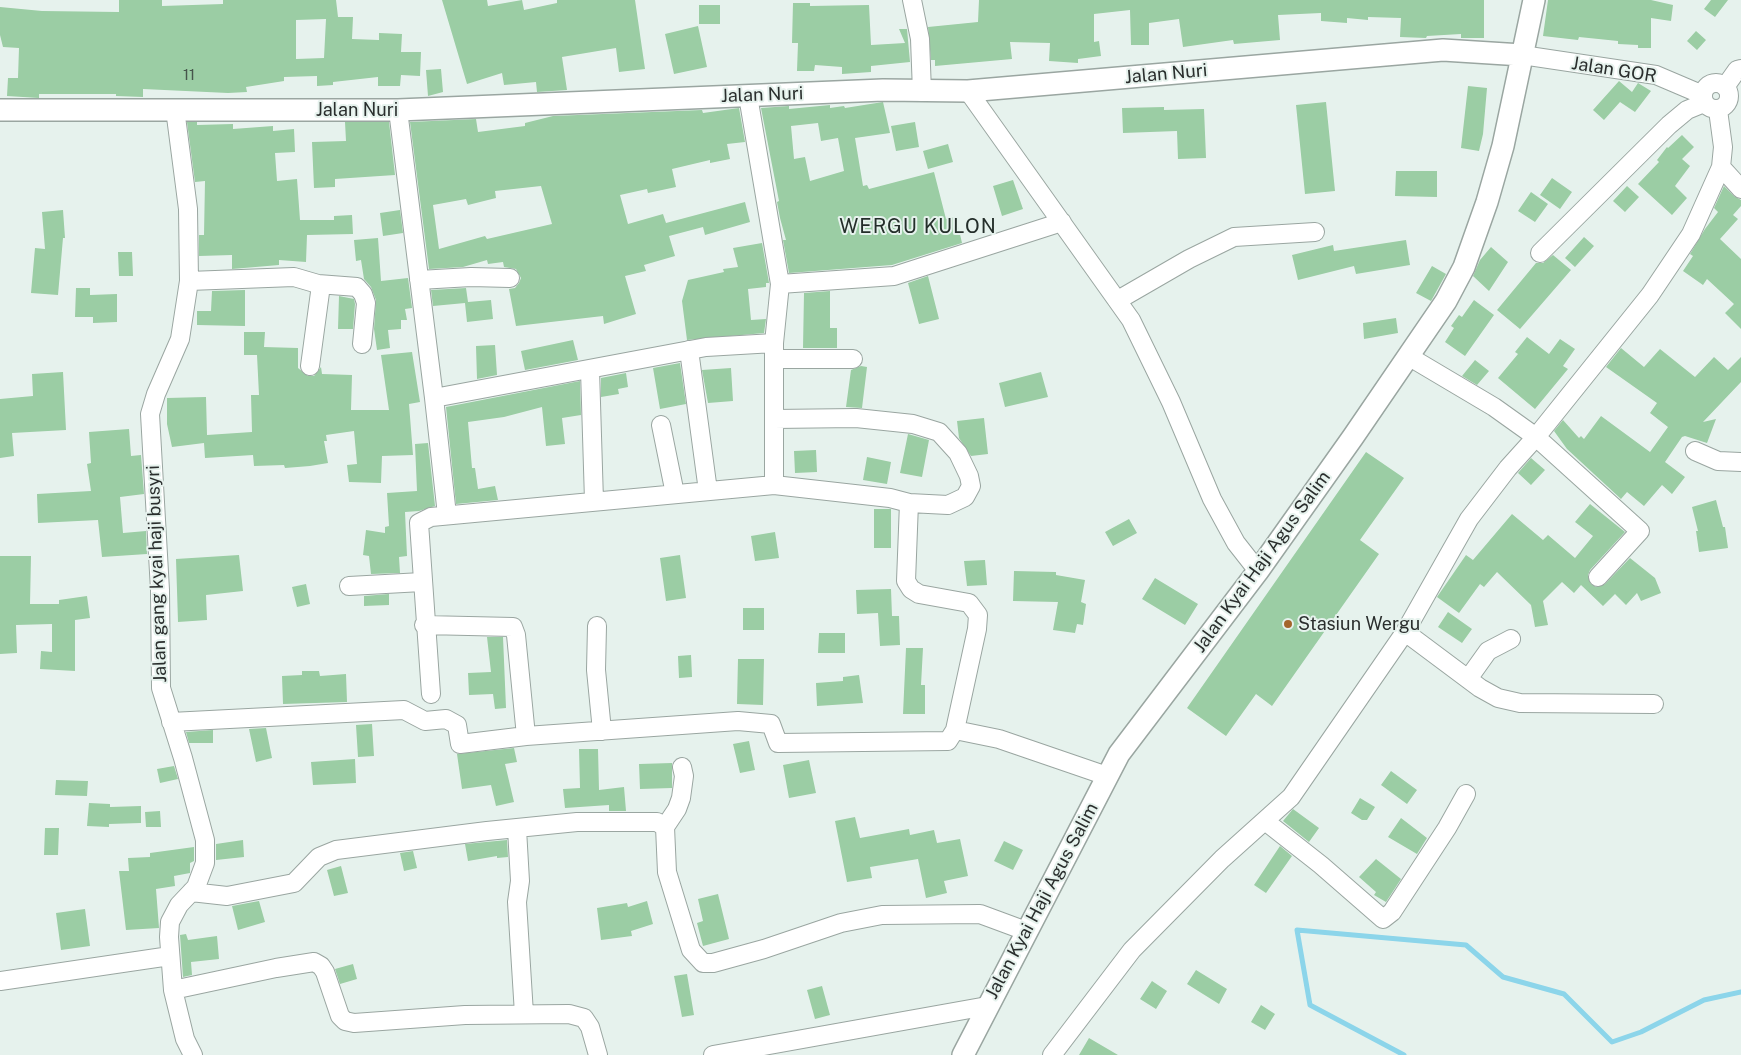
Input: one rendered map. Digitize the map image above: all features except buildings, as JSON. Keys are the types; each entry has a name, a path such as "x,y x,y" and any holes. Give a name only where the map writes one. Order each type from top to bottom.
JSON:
{"street":[{"path":"912,0 920,39 922,92"},
{"name":"Jalan Kyai Haji Agus Salim","path":"963,1055 1118,754 1258,570 1446,301 1464,267 1490,192 1534,0"},
{"name":"Jalan Nuri","path":"0,110 398,110 883,90 922,92 968,91 1443,50 1522,55"},
{"name":"Jalan GOR","path":"1522,55 1656,76 1708,102"},
{"path":"1052,1055 1132,950 1222,859 1291,797 1405,632 1469,519 1508,468 1536,437 1650,296 1691,234 1721,167 1723,147 1708,102 1710,84 1716,83 1725,87 1740,68"},
{"path":"968,91 1118,300 1143,341 1212,499 1236,542 1258,570"},
{"path":"748,96 780,284 774,351 774,485"},
{"path":"1540,253 1669,125 1687,110 1708,102"},
{"name":"Jalan gang kyai haji busyri","path":"175,109 188,209 189,281 180,340 156,394 150,414 160,590 160,672 164,701 184,758 205,840 205,863 196,887 179,905 170,922 173,990 185,1039 193,1055"},
{"path":"398,110 447,515"},
{"path":"1721,167 1741,189"},
{"path":"780,284 894,276 1062,222"},
{"path":"1118,300 1190,259 1234,237 1314,232"},
{"path":"189,281 294,276 321,284 357,288 361,290 366,303 362,344"},
{"path":"419,280 471,277 510,278"},
{"path":"310,366 321,284"},
{"path":"434,398 689,350 774,351 853,359"},
{"path":"689,350 708,491"},
{"path":"1408,356 1494,407 1536,437 1640,530 1598,577"},
{"path":"590,370 594,501"},
{"path":"431,694 424,625 419,523 431,517 774,485 890,498 909,503 948,505 965,497 971,486 969,476 958,452 939,432 912,424 856,418 774,419"},
{"path":"661,425 675,494"},
{"path":"1695,452 1718,461 1741,462"},
{"path":"171,722 404,710 425,721 446,720 457,725 460,744 526,736 738,721 771,724 778,743 948,741 955,730 977,629 978,616 969,603 919,594 911,590 906,581 909,503"},
{"path":"349,586 422,582"},
{"path":"424,625 513,627 516,635 526,736"},
{"path":"597,626 596,670 602,731"},
{"path":"1405,632 1468,679 1498,698 1520,703 1654,704"},
{"path":"1468,679 1488,652 1510,639"},
{"path":"955,730 999,739 1107,776"},
{"path":"682,767 684,776 681,798 677,809 665,827 667,872 691,950 702,963 764,949 841,923 882,915 980,914 1026,932"},
{"path":"1265,821 1321,865 1383,919 1392,912 1448,828 1466,794"},
{"path":"192,892 227,896 294,884 319,857 336,850 517,829 597,822 657,822 665,827"},
{"path":"517,829 520,881 517,902 524,1014"},
{"path":"0,981 170,956"},
{"path":"173,990 276,968 314,962 326,972 340,1016 345,1021 354,1023 465,1015 569,1014 584,1018 590,1027 598,1055"},
{"path":"713,1055 987,1006"}],"waterway":[{"path":"1404,1055 1310,1005 1297,930 1466,945 1503,977 1564,994 1612,1042 1641,1032 1704,1000 1741,992"}],"place":[{"name":"Stasiun Wergu","path":"1288,624"}],"district":[{"name":"WERGU KULON","path":"918,227"}]}
